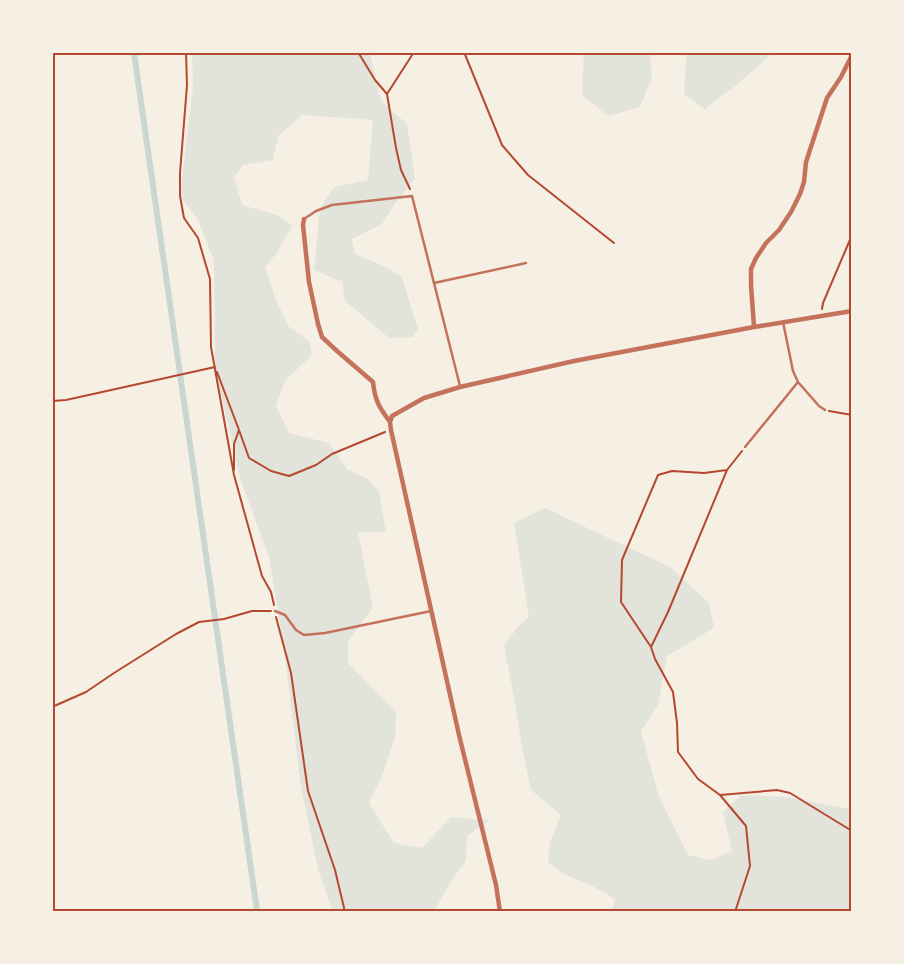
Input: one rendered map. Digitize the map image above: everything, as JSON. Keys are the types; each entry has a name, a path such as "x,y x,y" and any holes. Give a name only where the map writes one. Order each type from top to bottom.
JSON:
{"street":[{"path":"754,326 751,269 766,243 779,230 791,212 800,194 804,182 806,162 827,98 841,77 852,54"},
{"path":"304,220 309,282 322,337 373,382 374,394 378,405 390,422"},
{"path":"500,912 496,885 459,735 391,430 390,422 392,416 424,398 574,361 754,326 852,311"}],"lane":[{"path":"304,220 316,210 332,205 412,196 460,388"},
{"path":"434,283 526,263"},
{"path":"783,322 793,371 798,382 819,406 825,410"},
{"path":"745,447 798,382"},
{"path":"275,611 285,615 296,630 304,635 325,633 432,611"}],"path":[{"path":"186,52 187,85 180,173 180,196 184,218 198,238 210,279 211,347 234,475 262,576 271,592 290,673 308,791 335,870 345,912"},
{"path":"358,52 375,80 387,94 401,170 412,196"},
{"path":"387,94 414,52"},
{"path":"464,52 502,145 528,174 614,243"},
{"path":"821,316 823,303 852,235"},
{"path":"52,401 66,400 215,367"},
{"path":"215,367 249,458 271,471 289,476 316,465 332,454 391,430"},
{"path":"825,410 852,415"},
{"path":"234,475 234,444 239,430"},
{"path":"651,647 668,612 727,470 745,447"},
{"path":"727,470 704,473 672,471 658,475 622,560 621,602 651,647 655,659 673,692 678,752 698,779 720,795 746,826 750,866 735,912"},
{"path":"52,707 86,692 176,634 199,622 222,619 252,611 275,611"},
{"path":"720,795 777,790 790,794 852,831"}],"shaded area":[{"path":"688,52 773,53 705,109 684,94"},
{"path":"131,53 137,53 260,911 254,911"},
{"path":"192,53 370,53 381,101 407,124 415,178 382,224 352,239 355,254 382,265 402,277 418,329 413,337 389,338 345,301 342,282 314,270 320,208 334,187 368,180 373,120 302,115 278,136 273,160 243,165 234,177 242,205 277,215 292,226 278,251 265,268 276,300 289,327 309,341 312,355 285,381 276,406 289,433 329,443 347,469 368,479 379,491 386,532 358,532 373,608 348,641 348,663 396,712 395,738 382,776 369,803 394,843 422,848 451,817 489,820 467,836 466,861 452,880 434,911 333,911 319,873 301,787 284,649 269,557 241,481 215,367 214,260 197,218 180,196 193,87"},
{"path":"584,53 650,53 652,77 640,107 608,116 582,95"},
{"path":"545,508 670,567 709,603 714,628 667,656 658,705 641,731 659,797 688,855 711,860 732,851 723,812 741,795 786,797 851,809 851,911 612,911 615,899 594,887 564,874 548,862 550,842 561,815 531,790 504,645 518,627 529,617 514,523"}]}
